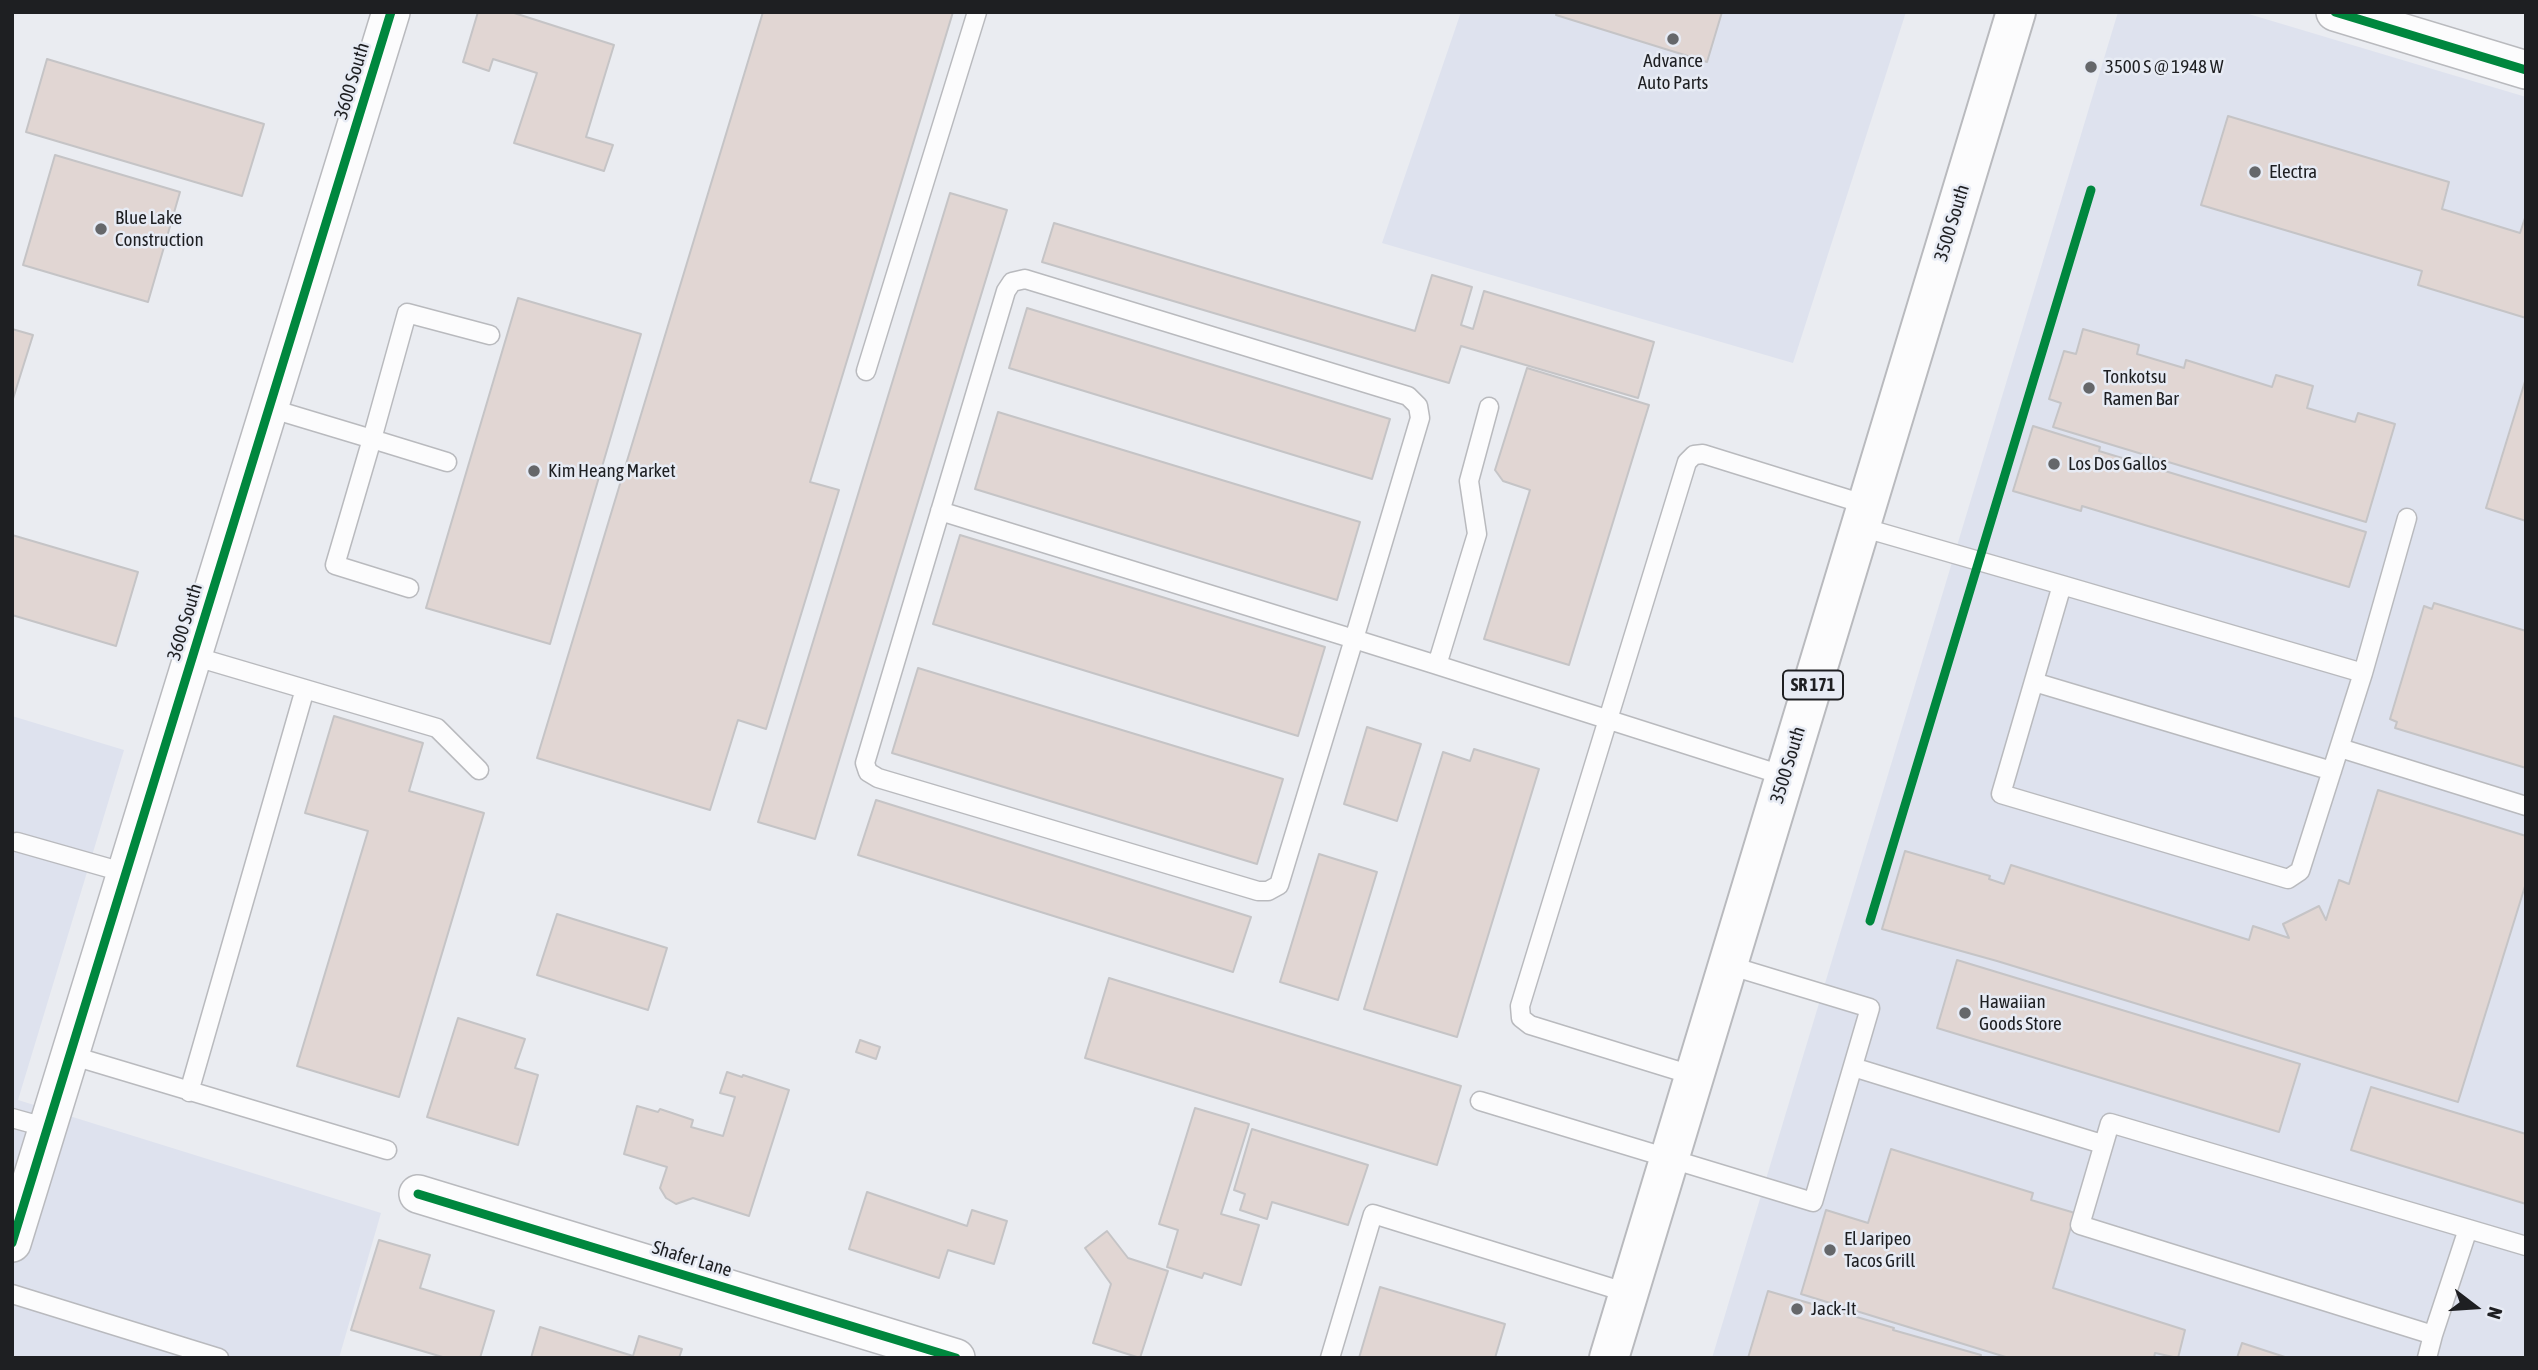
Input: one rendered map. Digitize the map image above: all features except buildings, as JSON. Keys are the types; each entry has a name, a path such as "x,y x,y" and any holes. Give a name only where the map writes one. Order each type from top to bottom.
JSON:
{"main road":[{"name":"3500 South","path":"1609,1358 2016,12"}],"street":[{"name":"3600 South","path":"12,1243 391,12"},
{"path":"2335,12 2526,70"},
{"name":"Shafer Lane","path":"418,1194 956,1358"}],"lane":[{"path":"866,371 977,12"},
{"path":"1025,279 1408,396 1418,406 1420,418 1354,639 1279,885 1268,891 1258,891 878,778 868,772 865,762 1006,292 1012,282 1025,279"},
{"path":"409,588 335,565 407,313 489,335"},
{"path":"1437,665 1477,534 1469,481 1489,407"},
{"path":"269,408 447,462"},
{"path":"1695,1076 1530,1025 1521,1018 1520,1006 1687,462 1694,455 1703,454 1864,516 2062,585 2363,673"},
{"path":"940,511 1785,776"},
{"path":"2062,585 2001,794 2288,879 2300,872 2363,673 2407,518"},
{"path":"193,656 437,728 479,770"},
{"path":"2034,682 2332,771"},
{"path":"190,1092 305,689"},
{"path":"2340,748 2526,806"},
{"path":"17,842 126,873"},
{"path":"1480,1101 1813,1202 1870,1007 1728,965"},
{"path":"70,1055 387,1150"},
{"path":"1853,1067 2102,1144"},
{"path":"12,1118 48,1128"},
{"path":"2433,1335 2080,1225 2109,1123 2526,1246"},
{"path":"1330,1358 1373,1214 1628,1293"},
{"path":"2427,1358 2468,1229"},
{"path":"12,1294 219,1358"}],"shaded area":[{"path":"1461,12 1906,12 1793,363 1382,243"},
{"path":"2118,12 2242,12 2526,97 2526,1358 1712,1358"},
{"path":"12,716 124,750 18,1100 381,1213 339,1358 12,1358"}],"cycle path":[{"path":"12,1243 391,12"},
{"path":"2335,12 2526,70"},
{"path":"1870,921 2091,190"},
{"path":"418,1194 956,1358"}],"place":[{"name":"Advance Auto Parts","path":"1673,39"},
{"name":"3500 S @ 1948 W","path":"2091,67"},
{"name":"Electra","path":"2255,172"},
{"name":"Blue Lake Construction","path":"101,229"},
{"name":"Tonkotsu Ramen Bar","path":"2089,388"},
{"name":"Los Dos Gallos","path":"2054,464"},
{"name":"Kim Heang Market","path":"534,471"},
{"name":"Hawaiian Goods Store","path":"1965,1013"},
{"name":"El Jaripeo Tacos Grill","path":"1830,1250"},
{"name":"Jack-It","path":"1797,1309"}]}
